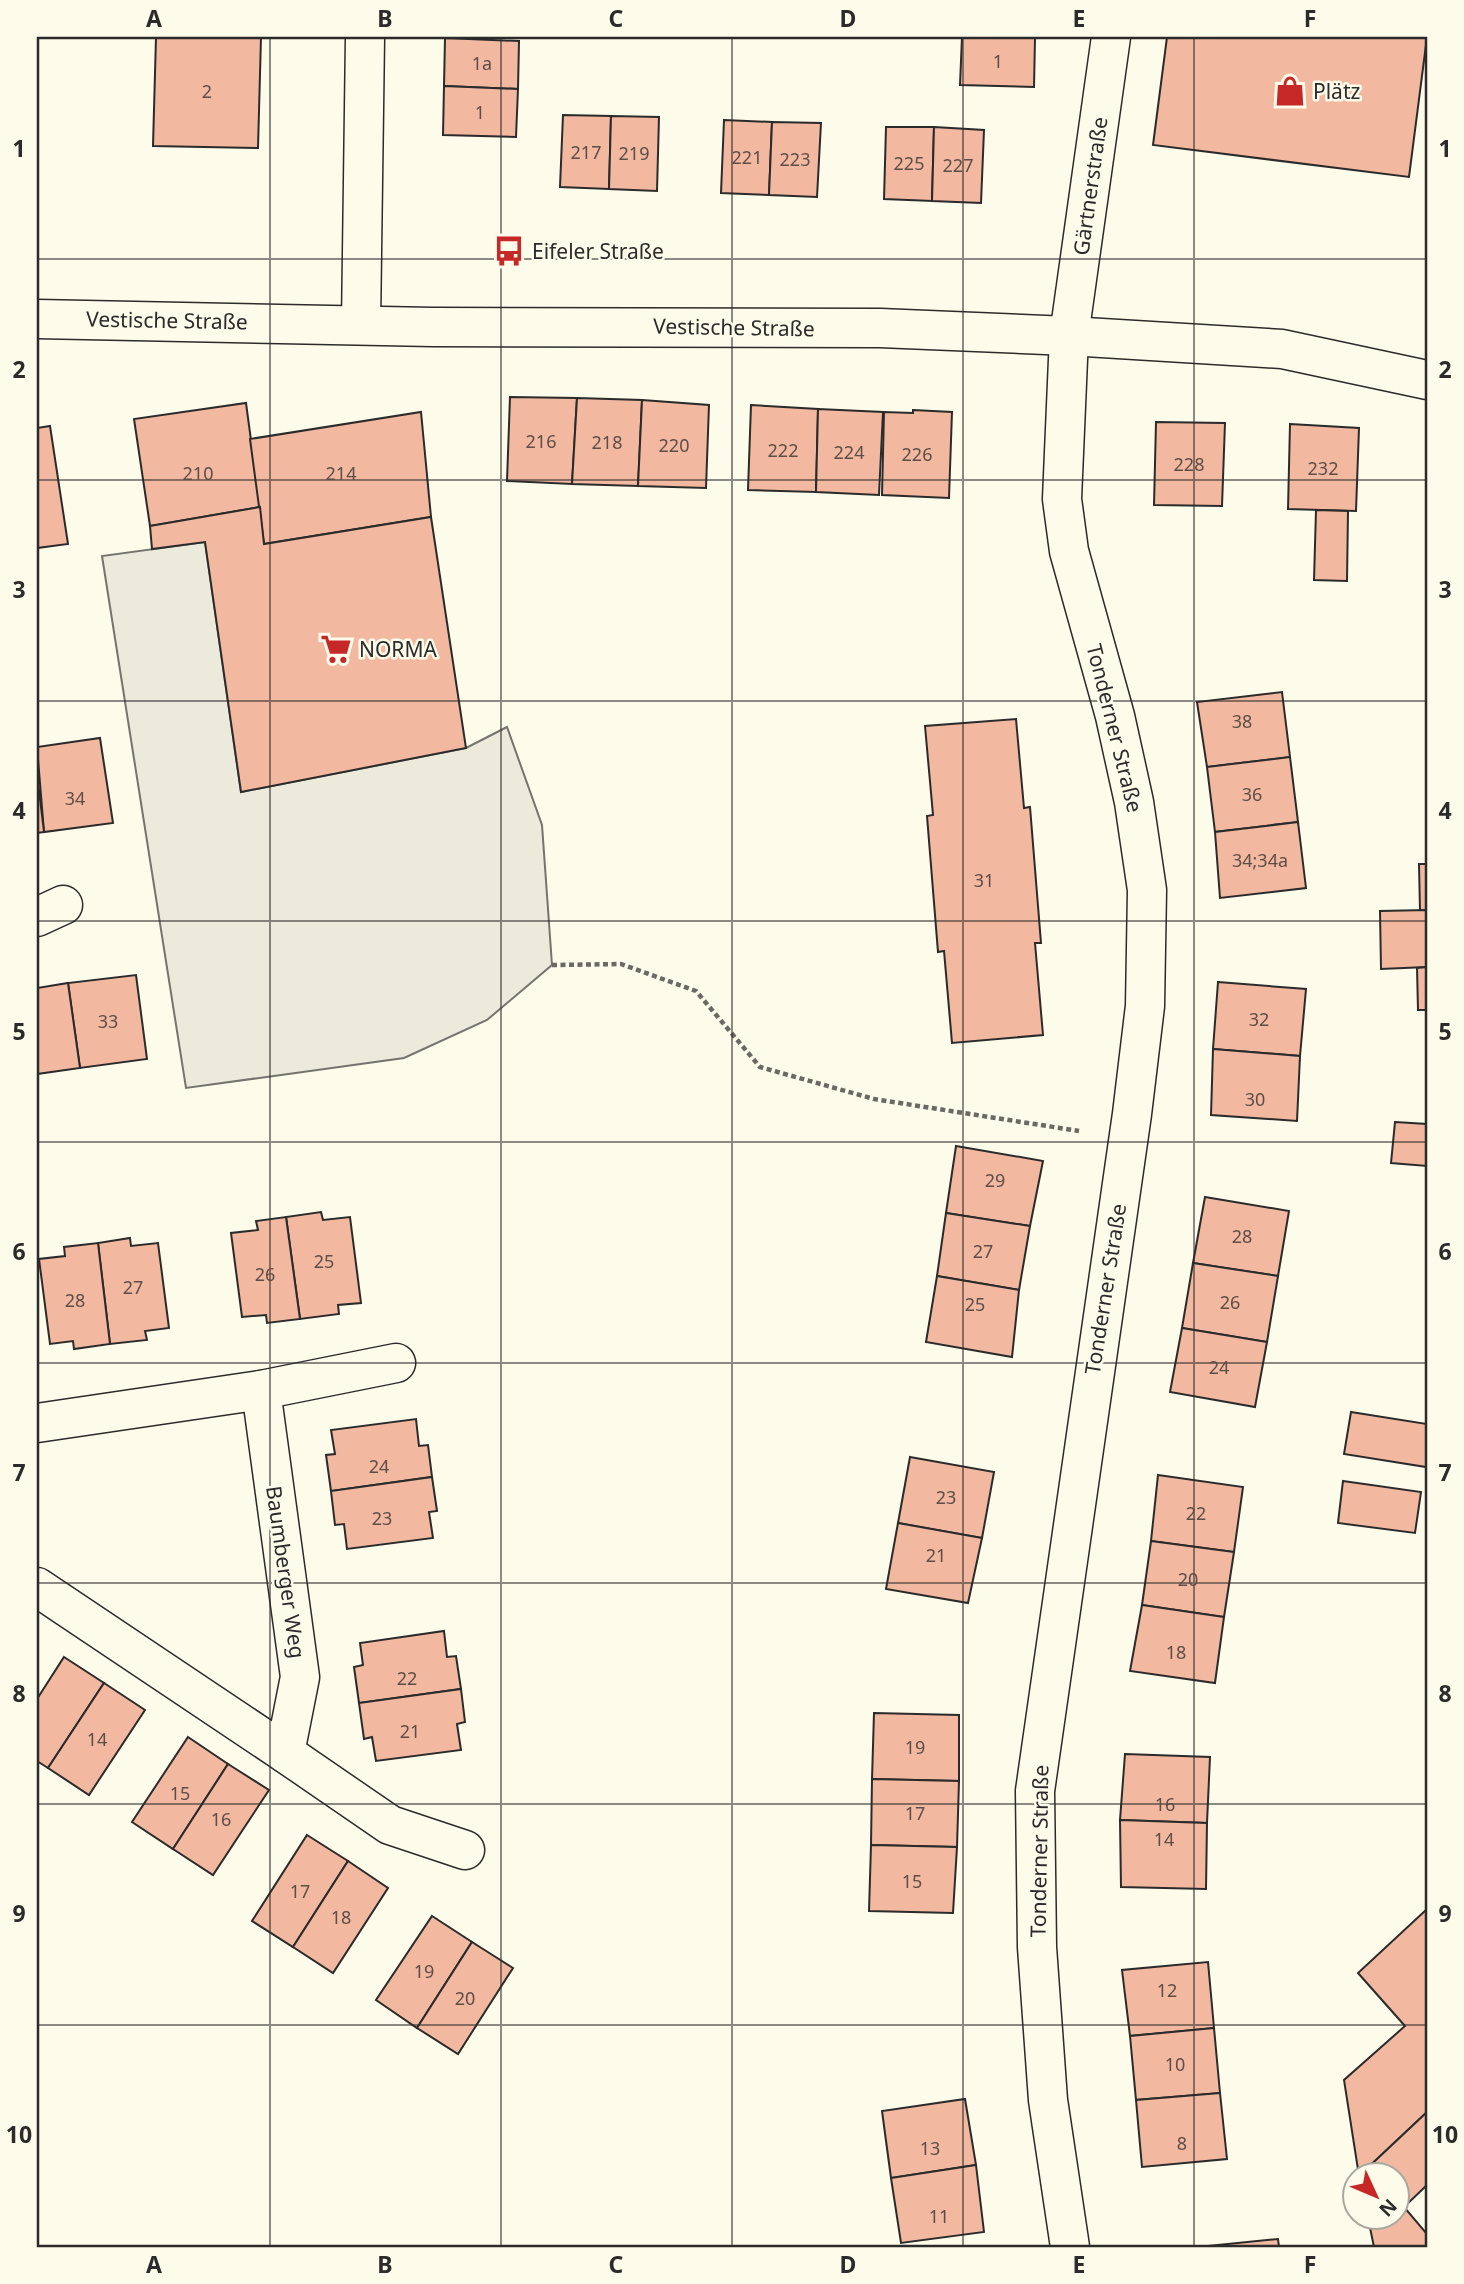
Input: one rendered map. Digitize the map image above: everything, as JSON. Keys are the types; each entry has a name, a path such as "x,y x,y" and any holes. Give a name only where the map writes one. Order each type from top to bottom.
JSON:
{"street":[{"path":"361,325 365,37"},
{"name":"Gärtnerstraße","path":"1069,336 1111,37"},
{"name":"Vestische Straße","path":"37,319 361,325 880,328 1069,336 1282,349 1427,380"},
{"name":"Tonderner Straße","path":"1069,336 1062,499 1067,538 1115,716 1134,802 1147,890 1145,1006 1132,1114 1035,1791 1037,1947 1048,2100 1070,2247"},
{"path":"37,1423 261,1390 396,1363"},
{"name":"Baumberger Weg","path":"261,1390 300,1677 285,1753"},
{"path":"37,1587 390,1825 466,1850"}],"path":[{"path":"552,965 621,964 696,991 760,1066 874,1100 1087,1133 1132,1114"}],"shaded area":[{"path":"205,542 241,792 466,748 507,727 542,825 552,965 487,1020 404,1058 186,1088 102,556"}],"building":[{"path":"156,37 261,37 258,148 153,146"},
{"path":"962,37 1035,38 1034,87 960,85"},
{"name":"Plätz","path":"1167,37 1427,37 1409,177 1153,145"},
{"path":"445,38 519,41 518,89 444,86"},
{"path":"444,86 518,89 516,137 443,135"},
{"path":"563,115 611,116 609,189 560,187"},
{"path":"611,116 659,117 657,191 609,189"},
{"path":"724,120 772,122 769,195 721,193"},
{"path":"772,122 821,123 817,197 769,195"},
{"path":"886,127 934,127 932,201 884,199"},
{"path":"934,127 984,130 981,203 932,201"},
{"path":"510,397 577,398 572,484 507,481"},
{"path":"577,398 642,400 638,486 572,484"},
{"path":"642,400 709,405 706,488 638,486"},
{"path":"246,403 260,507 150,526 134,419"},
{"path":"751,405 818,409 816,492 748,490"},
{"path":"818,409 883,412 879,495 816,492"},
{"path":"913,410 952,412 949,498 882,495 884,412 913,413"},
{"path":"421,412 431,517 264,544 250,439"},
{"path":"1156,422 1225,423 1222,506 1154,505"},
{"path":"1290,424 1359,428 1356,511 1288,509"},
{"path":"50,426 68,544 37,548 37,428"},
{"name":"NORMA","path":"260,507 264,544 431,517 466,748 241,792 205,542 152,549 150,526"},
{"path":"1316,510 1348,511 1347,581 1314,580"},
{"path":"1282,692 1290,757 1207,767 1197,702"},
{"path":"1016,719 1024,808 1030,807 1041,943 1035,943 1043,1035 952,1043 944,951 938,952 927,816 933,815 925,726"},
{"path":"100,738 113,823 44,832 37,747"},
{"path":"1290,757 1298,822 1215,832 1207,767"},
{"path":"37,774 44,832 37,833"},
{"path":"1298,822 1306,888 1220,898 1215,832"},
{"path":"1419,864 1427,864 1427,910 1420,911"},
{"path":"1427,910 1427,967 1381,969 1380,911"},
{"path":"1427,967 1427,1010 1418,1010 1417,968"},
{"path":"136,975 147,1059 80,1068 68,983"},
{"path":"1218,982 1306,989 1300,1056 1213,1049"},
{"path":"68,983 80,1068 37,1074 37,988"},
{"path":"1213,1049 1300,1056 1297,1121 1211,1115"},
{"path":"1395,1122 1427,1124 1427,1166 1391,1163"},
{"path":"956,1146 1043,1161 1030,1226 946,1213"},
{"path":"1205,1197 1289,1211 1278,1276 1193,1263"},
{"path":"321,1212 323,1220 350,1217 361,1303 338,1305 339,1314 300,1319 286,1217"},
{"path":"946,1213 1030,1226 1019,1290 937,1276"},
{"path":"286,1217 300,1319 267,1323 266,1315 242,1317 231,1233 258,1230 256,1221"},
{"path":"130,1238 131,1246 158,1243 169,1328 145,1331 147,1340 110,1344 98,1243"},
{"path":"98,1243 110,1344 74,1349 73,1341 50,1344 39,1259 65,1256 64,1247"},
{"path":"1193,1263 1278,1276 1267,1342 1182,1328"},
{"path":"937,1276 1019,1290 1012,1357 926,1342"},
{"path":"1182,1328 1267,1342 1255,1407 1170,1392"},
{"path":"1351,1412 1427,1424 1426,1467 1344,1454"},
{"path":"416,1419 419,1446 428,1445 432,1477 331,1491 326,1455 335,1454 331,1430"},
{"path":"910,1457 994,1472 982,1538 898,1523"},
{"path":"1158,1475 1243,1487 1234,1552 1151,1541"},
{"path":"432,1477 437,1511 429,1512 433,1538 347,1549 344,1524 335,1525 331,1491"},
{"path":"1343,1481 1421,1492 1415,1533 1338,1523"},
{"path":"898,1523 982,1538 968,1603 886,1589"},
{"path":"1151,1541 1234,1552 1224,1617 1142,1605"},
{"path":"1142,1605 1224,1617 1215,1683 1130,1671"},
{"path":"444,1631 447,1657 456,1656 461,1689 359,1703 354,1667 363,1665 360,1643"},
{"path":"64,1657 104,1683 48,1768 37,1761 37,1699"},
{"path":"104,1683 145,1710 89,1795 48,1768"},
{"path":"461,1689 465,1722 457,1724 461,1750 376,1761 372,1737 364,1739 359,1703"},
{"path":"874,1713 959,1715 959,1781 872,1779"},
{"path":"188,1737 228,1764 173,1849 132,1822"},
{"path":"1125,1754 1210,1757 1207,1823 1120,1820"},
{"path":"228,1764 269,1790 213,1875 173,1849"},
{"path":"872,1779 959,1781 957,1847 871,1845"},
{"path":"1120,1820 1207,1823 1206,1889 1121,1887"},
{"path":"307,1835 348,1861 293,1947 252,1921"},
{"path":"871,1845 957,1847 953,1913 869,1911"},
{"path":"348,1861 388,1888 333,1973 293,1947"},
{"path":"1427,1909 1427,2112 1374,2162 1357,2162 1344,2080 1405,2026 1358,1973"},
{"path":"432,1916 472,1942 417,2028 376,2000"},
{"path":"472,1942 513,1968 458,2054 417,2028"},
{"path":"1208,1962 1214,2028 1130,2036 1122,1970"},
{"path":"1214,2028 1220,2093 1136,2100 1130,2036"},
{"path":"1220,2093 1227,2159 1142,2167 1136,2100"},
{"path":"965,2099 976,2165 891,2178 882,2111"},
{"path":"1427,2112 1427,2185 1412,2199 1412,2162 1374,2162"},
{"path":"976,2165 984,2232 901,2243 891,2178"},
{"path":"1412,2216 1427,2234 1427,2247 1374,2247 1371,2232 1412,2232"},
{"path":"1278,2239 1279,2247 1198,2247"}],"place":[{"name":"Plätz","path":"1290,91"},
{"name":"Eifeler Straße","path":"509,251"},
{"name":"NORMA","path":"336,649"}]}
